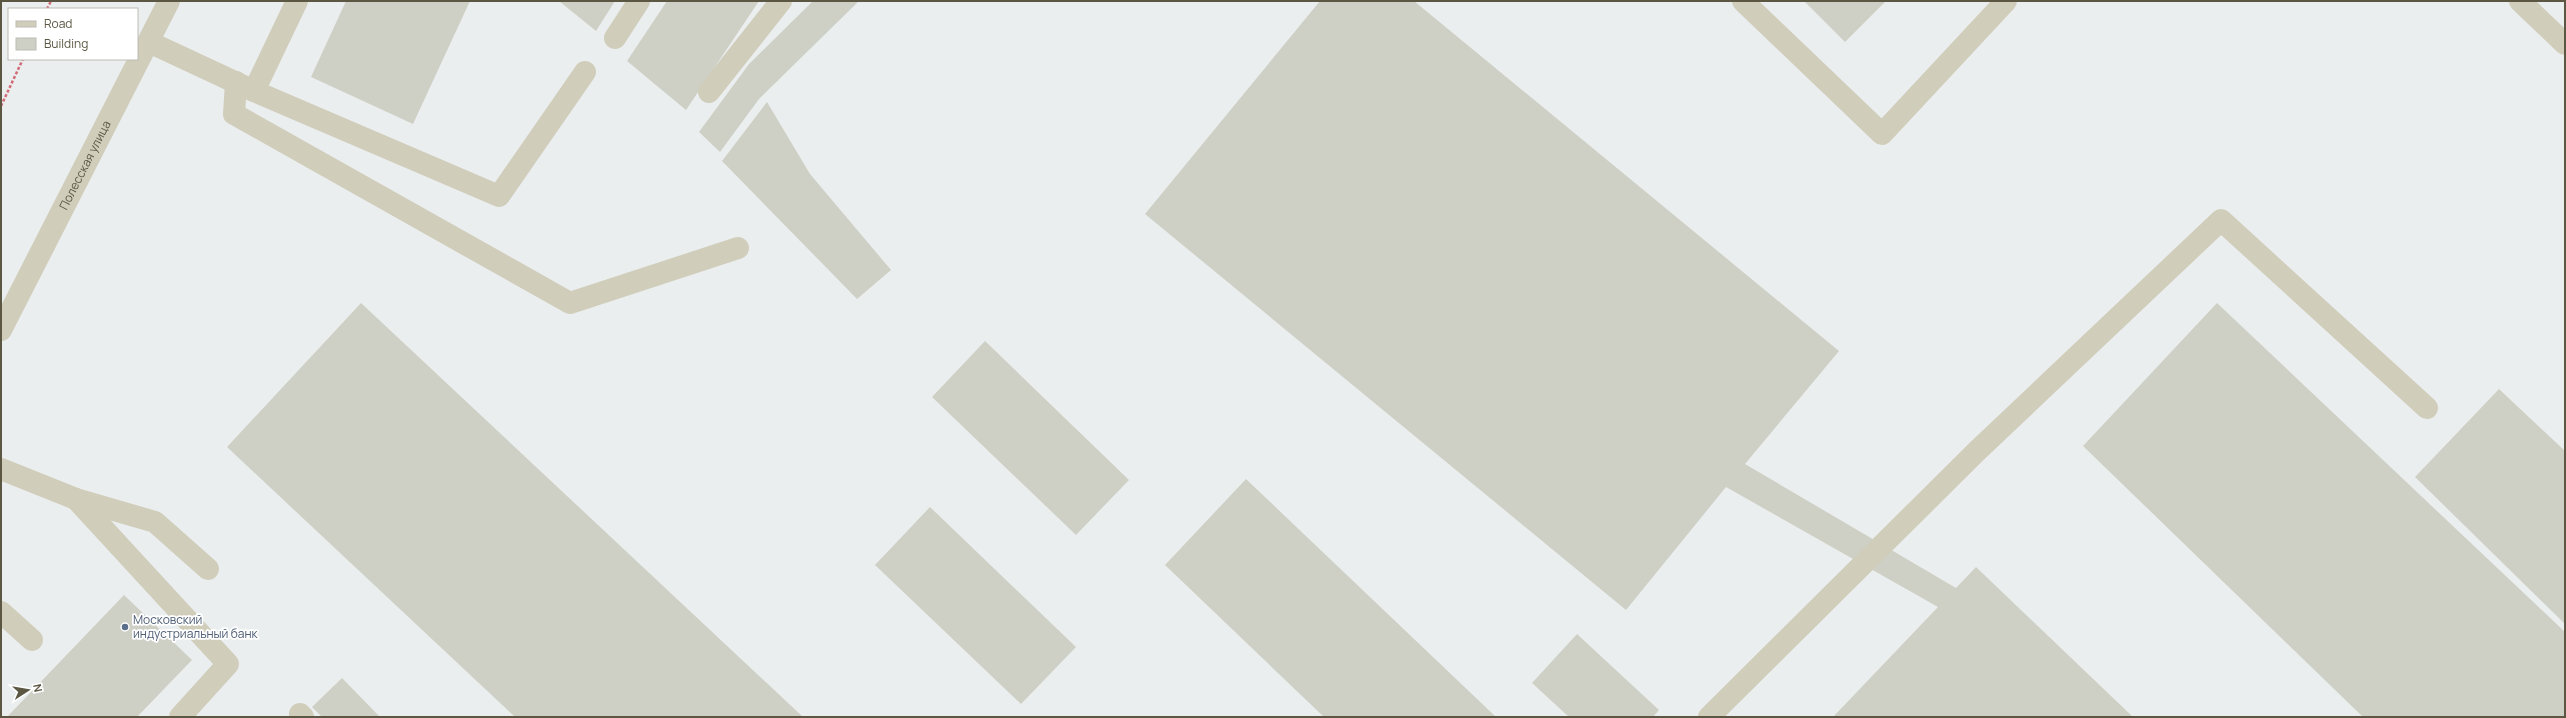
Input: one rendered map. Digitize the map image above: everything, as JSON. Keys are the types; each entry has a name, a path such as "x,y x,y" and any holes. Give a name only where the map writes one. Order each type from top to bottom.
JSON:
{"street":[{"name":"Полесская улица","path":"1,330 169,1"},
{"path":"297,1 245,87 234,114 570,303 738,248"},
{"path":"615,38 639,1"},
{"path":"709,92 782,1"},
{"path":"1743,1 1882,134 2006,1"},
{"path":"2520,1 2565,44"},
{"path":"149,42 245,87 500,196 585,72"},
{"path":"1709,717 1977,451 2221,220 2427,408"},
{"path":"1,469 76,499 155,522 208,569"},
{"path":"76,499 228,664 180,717"},
{"path":"1,612 32,640"}],"path":[{"path":"1,106 24,60"}],"building":[{"path":"346,1 470,1 413,124 311,77"},
{"path":"559,1 615,1 596,31"},
{"path":"667,1 759,1 686,110 627,61"},
{"path":"813,1 859,1 759,99 720,152 699,132 749,64"},
{"path":"1320,1 1414,1 1839,351 1745,464 1956,588 1976,567 2133,717 1833,717 1938,607 1726,487 1626,610 1145,214"},
{"path":"1804,1 1886,1 1845,42"},
{"path":"767,102 810,174 891,270 857,299 722,161"},
{"path":"361,303 803,717 515,717 227,447"},
{"path":"2217,303 2565,632 2565,717 2363,717 2083,446"},
{"path":"985,341 1129,480 1076,535 932,397"},
{"path":"2499,389 2565,451 2565,624 2415,477"},
{"path":"1246,479 1496,717 1324,717 1165,565"},
{"path":"930,507 1076,647 1021,704 875,565"},
{"name":"Московский индустриальный банк","path":"124,595 192,660 137,717 7,717"},
{"path":"1577,634 1659,710 1653,717 1569,717 1532,683"},
{"path":"342,678 380,717 322,717 312,707"}],"place":[{"name":"Московский индустриальный банк","path":"125,627"}]}
